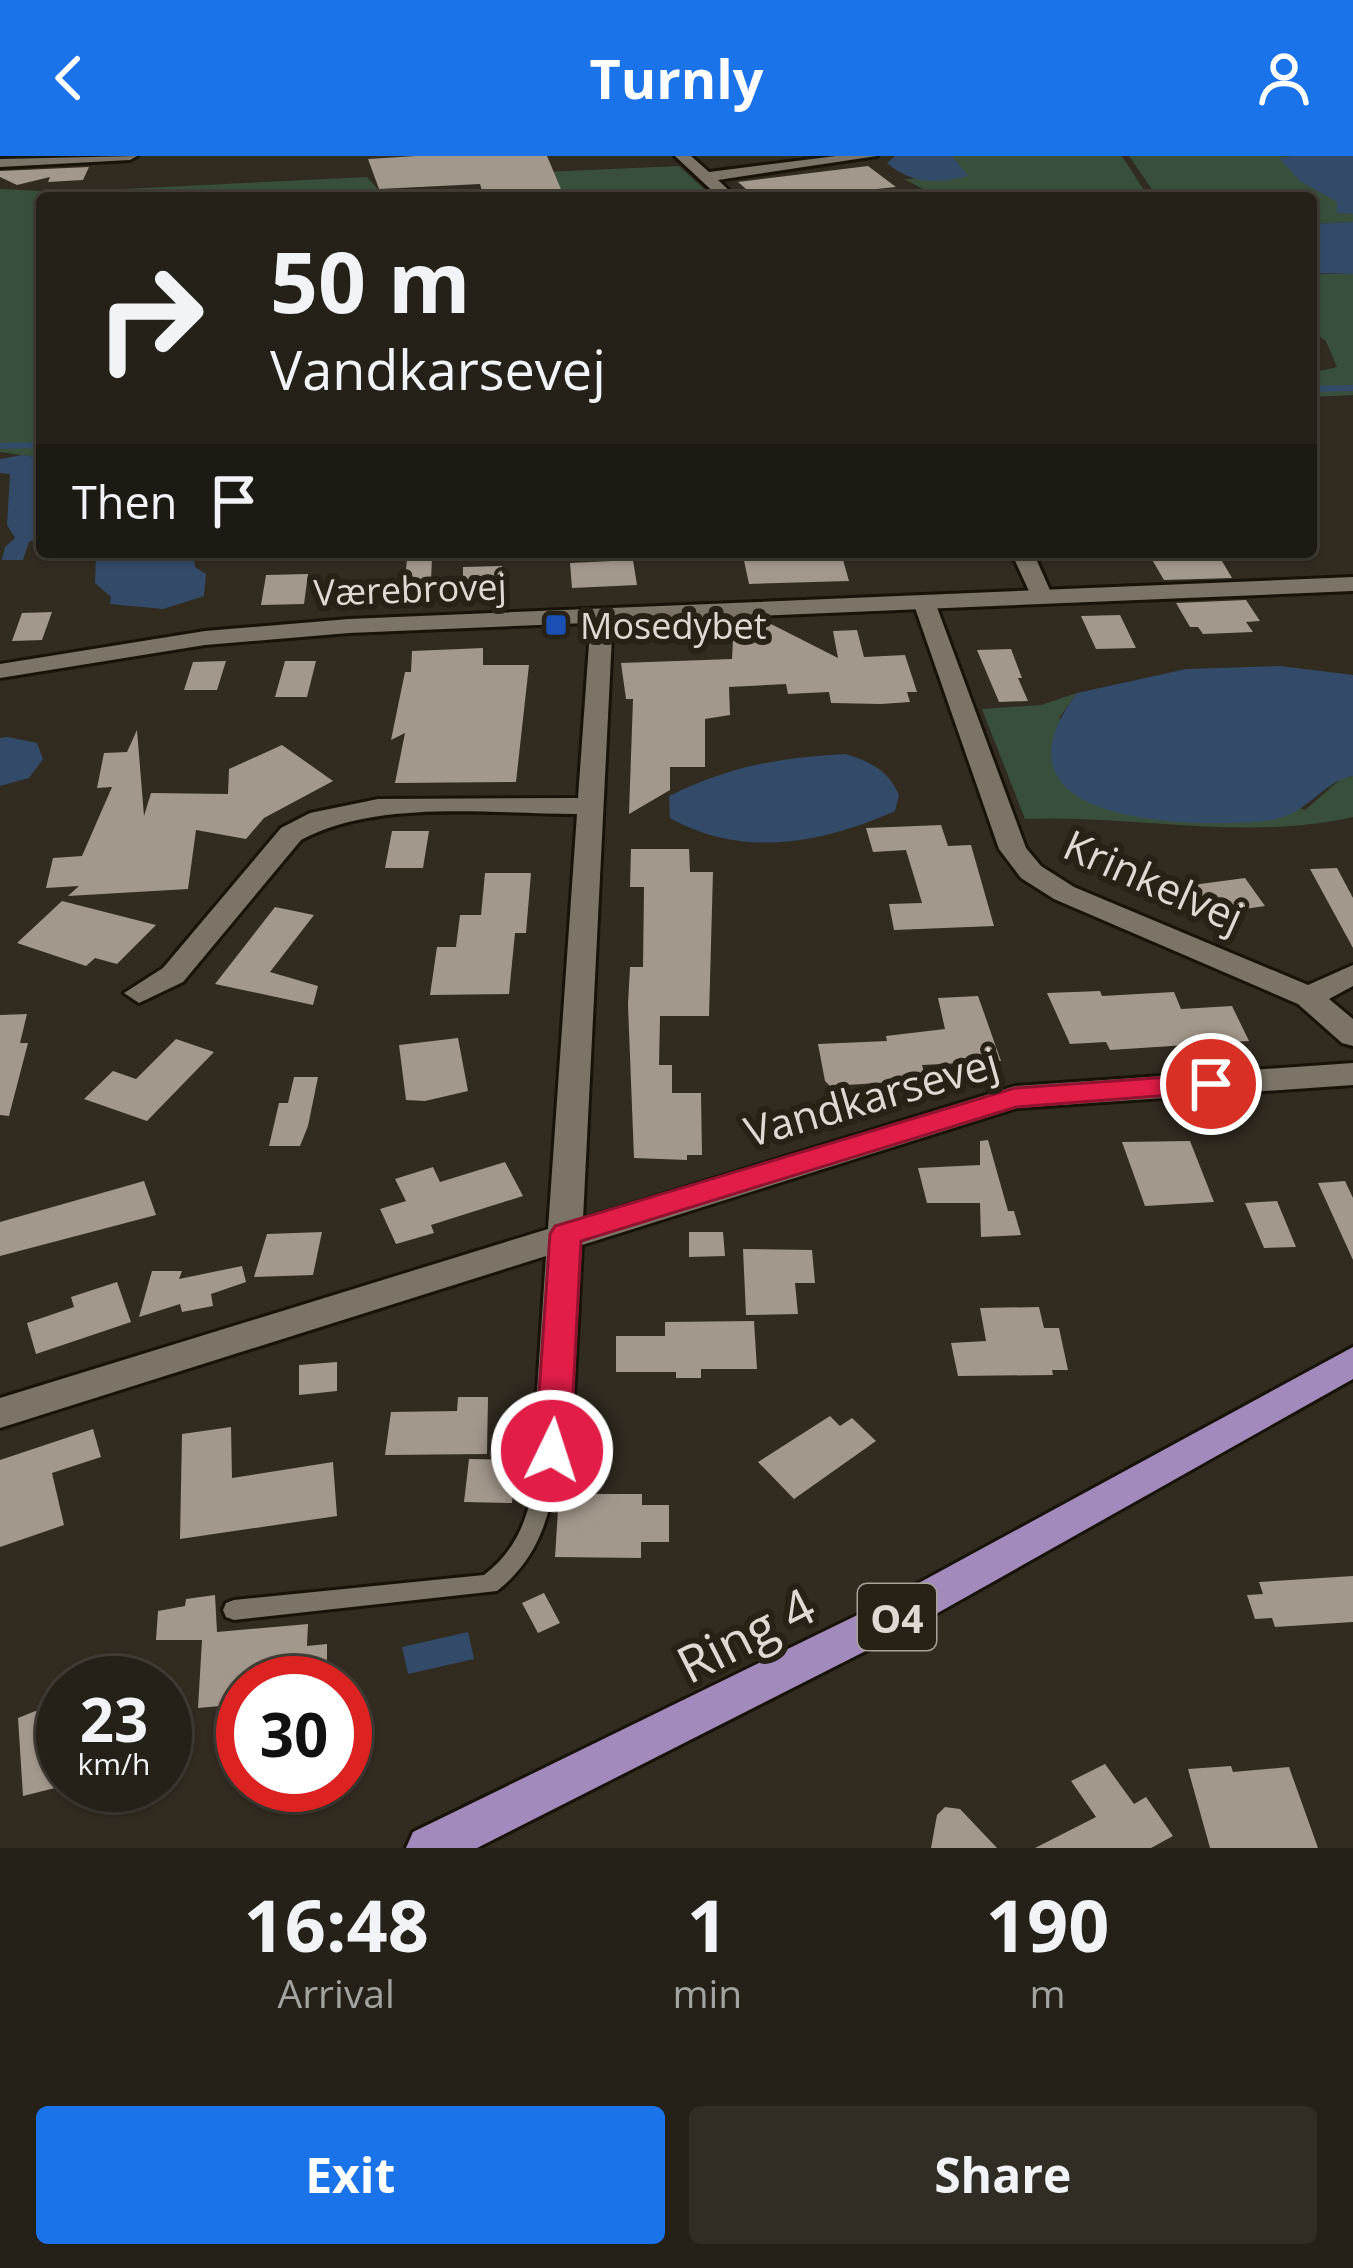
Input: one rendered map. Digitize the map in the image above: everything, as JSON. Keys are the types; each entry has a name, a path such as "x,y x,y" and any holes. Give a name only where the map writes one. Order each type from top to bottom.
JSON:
{"main road":[{"name":"Ring 4","path":"429,1848 743,1696 992,1568 1353,1361"}],"street":[{"path":"0,163 130,156"},
{"path":"682,156 722,192"},
{"path":"706,177 870,156"},
{"path":"1025,558 1042,597"},
{"name":"Værebrovej","path":"0,671 275,631 1353,584"},
{"name":"Krinkelvej","path":"924,602 1013,848 1031,872 1064,893 1310,998 1353,1036"},
{"path":"552,1451 602,616"},
{"path":"139,993 173,976 291,835 319,819 378,806 592,806"},
{"path":"1310,998 1353,974"},
{"name":"Vandkarsevej","path":"0,1413 1015,1097 1353,1074"}],"lane":[{"path":"234,1610 489,1584 515,1567 530,1541 552,1451"}],"green space":[{"path":"952,156 1122,156 1145,192 929,192 904,179 967,176"},
{"path":"1129,156 1292,156 1281,158 1300,181 1338,202 1338,213 1353,214 1353,222 1317,224 1317,192 1154,192"},
{"path":"679,166 707,192 514,192 521,173"},
{"path":"367,177 380,192 61,192"},
{"path":"0,189 61,192 36,192 36,457 0,452"},
{"path":"1317,274 1353,274 1353,395 1317,397 1317,372 1337,367 1326,341 1317,334"},
{"path":"1077,693 1059,718 1305,810 1342,778 1353,776 1353,817 1271,827 1025,819 982,709 1041,705"}],"water":[{"path":"895,156 952,156 968,176 936,181 915,178 887,163"},
{"path":"1353,156 1353,214 1337,213 1337,202 1300,181 1279,158"},
{"path":"1353,222 1353,274 1317,273 1317,224"},
{"path":"36,457 36,539 29,542 23,560 2,560 5,547 15,538 7,525 10,474 0,473 0,459"},
{"path":"96,558 194,558 195,567 206,574 204,596 163,609 110,604 111,597 95,583"},
{"path":"1280,666 1353,675 1353,776 1333,784 1293,813 1230,823 1145,818 1105,809 1073,793 1054,769 1054,736 1077,693 1186,669"},
{"path":"0,738 37,743 43,759 29,778 0,786"},
{"path":"846,754 871,764 890,779 899,795 895,811 840,831 782,842 725,839 670,818 669,796 713,777 776,761"},
{"path":"468,1632 474,1659 408,1674 402,1647"}],"building":[{"path":"547,156 562,192 482,192 480,184 379,189 368,159"},
{"path":"868,166 896,187 750,192 738,182"},
{"path":"89,167 83,180 48,182 50,177 17,185 0,177 0,171"},
{"path":"407,558 432,558 431,582 405,583"},
{"path":"743,558 842,558 849,581 749,584"},
{"path":"1151,558 1220,558 1232,578 1164,580"},
{"path":"633,560 637,585 572,588 570,563"},
{"path":"502,566 502,597 463,597 463,567"},
{"path":"308,574 304,604 261,605 266,575"},
{"path":"1246,600 1260,621 1246,622 1253,632 1203,634 1198,627 1190,627 1176,603"},
{"path":"52,612 42,640 12,641 22,613"},
{"path":"1120,615 1136,648 1096,649 1081,616"},
{"path":"767,622 838,658 833,631 857,630 864,657 905,655 917,692 907,692 910,702 831,703 829,692 788,694 786,684 729,687 730,715 705,719 705,767 670,767 670,790 629,814 633,699 626,699 621,663 732,659 733,639"},
{"path":"483,648 483,665 529,665 516,782 395,783 405,733 391,740 405,672 411,672 412,651"},
{"path":"1011,649 1028,701 999,702 977,650"},
{"path":"226,661 217,690 184,690 193,662"},
{"path":"285,661 316,661 307,697 275,697"},
{"path":"137,730 144,816 151,793 228,794 229,769 282,745 333,781 264,818 246,839 196,830 188,889 68,896 79,886 46,888 53,858 82,856 112,787 97,788 104,753 127,752"},
{"path":"941,825 948,846 971,845 994,926 894,930 889,904 922,903 906,850 873,852 866,828"},
{"path":"392,831 429,831 423,868 385,868"},
{"path":"631,849 689,849 690,872 713,872 709,1016 660,1016 659,1065 672,1065 672,1093 701,1093 702,1155 687,1155 687,1160 634,1158 628,1005 630,967 643,967 644,887 630,887"},
{"path":"1337,868 1353,898 1353,948 1310,869"},
{"path":"485,873 531,873 526,933 515,933 509,994 430,995 437,947 456,947 460,915 481,915"},
{"path":"1245,878 1265,906 1190,917 1170,888"},
{"path":"62,901 156,925 117,964 95,958 86,966 17,943"},
{"path":"275,907 314,915 270,972 318,986 313,1005 215,984"},
{"path":"1100,991 1102,996 1174,992 1181,1009 1232,1006 1249,1041 1110,1050 1106,1042 1070,1044 1047,993"},
{"path":"978,996 1001,1061 922,1065 926,1080 830,1086 825,1081 818,1044 887,1041 886,1036 945,1029 938,998"},
{"path":"27,1014 20,1043 28,1043 9,1116 0,1115 0,1015"},
{"path":"458,1038 468,1091 425,1101 406,1100 399,1045"},
{"path":"176,1039 214,1052 147,1121 84,1099 113,1071 136,1079"},
{"path":"294,1077 318,1077 308,1126 300,1146 269,1146 279,1103 288,1103"},
{"path":"988,1140 1008,1211 1014,1211 1021,1235 981,1237 980,1203 927,1203 918,1168 980,1165 980,1141"},
{"path":"1190,1141 1214,1202 1145,1206 1122,1142"},
{"path":"505,1162 523,1196 431,1225 434,1233 396,1244 380,1209 406,1201 395,1179 433,1167 440,1182"},
{"path":"144,1181 156,1215 0,1256 0,1222"},
{"path":"1345,1181 1353,1198 1353,1260 1318,1183"},
{"path":"1277,1201 1296,1247 1264,1248 1245,1203"},
{"path":"322,1232 313,1275 254,1277 267,1234"},
{"path":"689,1232 723,1232 725,1256 689,1257"},
{"path":"743,1249 812,1250 815,1283 795,1283 798,1314 746,1315"},
{"path":"242,1266 246,1282 211,1294 213,1306 182,1312 180,1304 139,1317 152,1271 182,1271 179,1279"},
{"path":"117,1282 131,1322 36,1354 27,1323 74,1307 71,1297"},
{"path":"1039,1307 1044,1328 1059,1328 1068,1370 1052,1370 1053,1375 958,1376 951,1343 986,1341 980,1308"},
{"path":"754,1321 757,1369 701,1369 701,1378 676,1378 676,1372 616,1372 616,1336 665,1336 665,1322"},
{"path":"337,1362 337,1391 299,1395 299,1365"},
{"path":"458,1397 488,1397 487,1454 385,1455 391,1412 457,1411"},
{"path":"830,1416 840,1426 852,1418 876,1441 794,1499 758,1462"},
{"path":"231,1427 232,1478 333,1462 337,1516 180,1539 182,1434"},
{"path":"93,1429 101,1457 52,1473 64,1525 0,1547 0,1460"},
{"path":"469,1459 516,1460 512,1503 464,1502"},
{"path":"559,1494 642,1494 642,1505 669,1505 669,1542 641,1542 641,1558 555,1557"},
{"path":"1353,1576 1353,1622 1275,1627 1272,1618 1255,1619 1247,1595 1263,1594 1259,1582"},
{"path":"544,1593 560,1623 538,1633 522,1603"},
{"path":"215,1595 217,1632 308,1624 307,1646 327,1644 327,1656 216,1656 216,1706 198,1708 202,1640 156,1640 158,1611 185,1606 186,1599"},
{"path":"36,1711 36,1793 23,1796 18,1718"},
{"path":"1105,1764 1134,1804 1146,1797 1173,1836 1151,1848 1035,1848 1096,1817 1071,1781"},
{"path":"1231,1766 1233,1772 1289,1767 1318,1848 1210,1848 1188,1769"},
{"path":"945,1807 960,1809 997,1848 931,1848 937,1815"}],"waterway":[{"path":"1317,389 1353,388"},
{"path":"0,446 36,445"}],"place":[{"name":"Mosedybet","path":"556,625"}],"route":[{"path":"552,1451 566,1234 1015,1097 1211,1084"}]}
